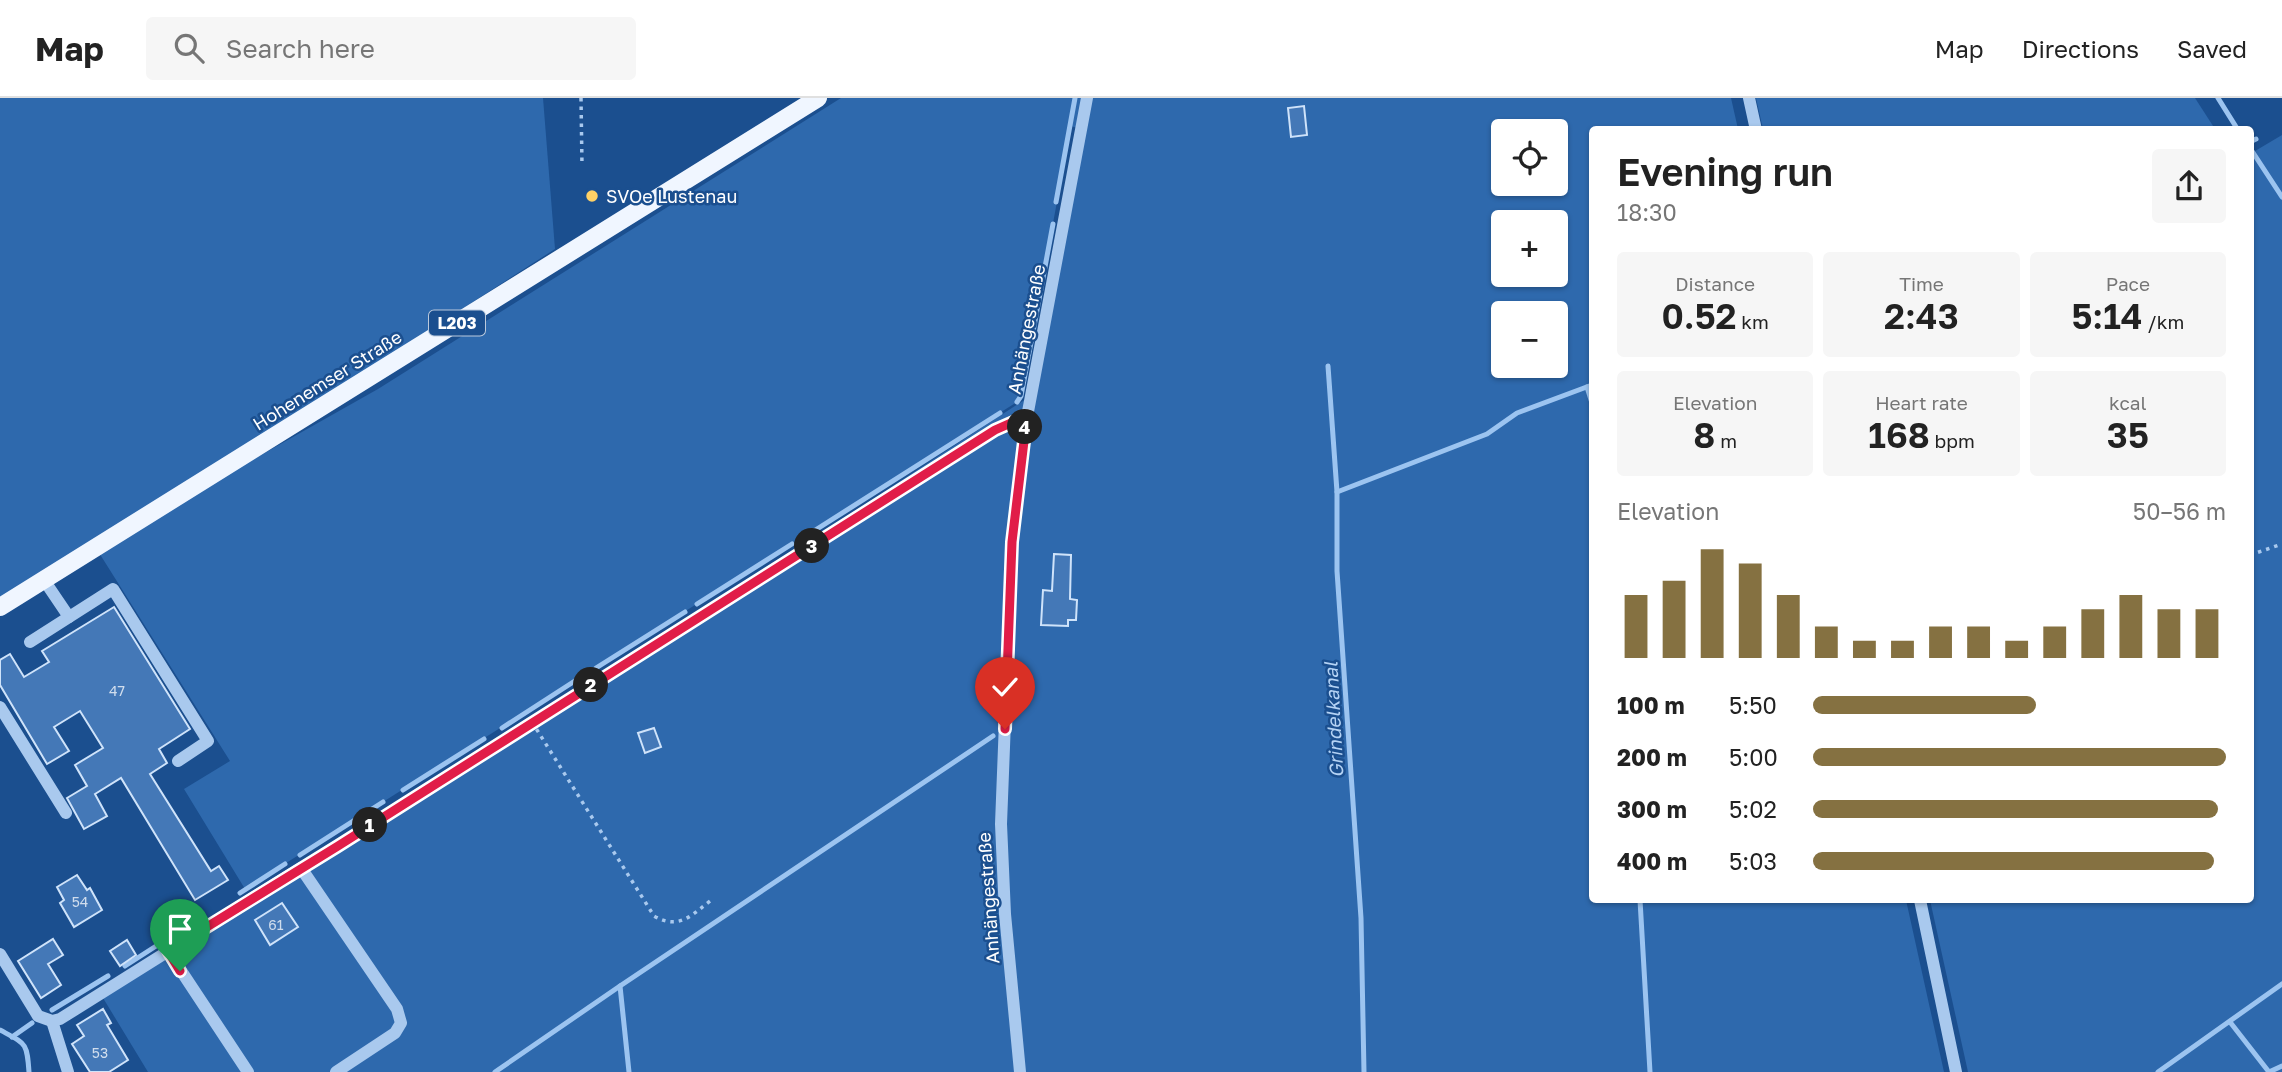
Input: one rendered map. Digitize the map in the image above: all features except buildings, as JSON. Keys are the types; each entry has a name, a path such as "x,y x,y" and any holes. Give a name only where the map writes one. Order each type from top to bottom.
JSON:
{"main road":[{"name":"Hohenemser Straße","path":"0,607 818,98"}],"street":[{"name":"Anhängestraße","path":"1020,1072 1005,914 1000,824 1012,542 1027,416 1087,98"},
{"path":"1749,98 1755,126"},
{"path":"44,580 69,618"},
{"path":"30,642 113,589 208,741 178,761"},
{"path":"0,707 66,813"},
{"path":"0,954 38,1016 52,1021 60,1019 301,868 397,1009 401,1023 395,1033 342,1071"},
{"path":"1921,903 1956,1072"},
{"path":"168,951 248,1072"},
{"path":"52,1021 68,1072"}],"path":[{"path":"581,98 582,166"},
{"path":"301,868 995,430 1027,416"},
{"path":"2254,554 2282,544"},
{"path":"532,722 654,916 674,923 685,919 713,899"}],"shaded area":[{"path":"0,98 543,98 555,249 0,607"},
{"path":"841,98 1731,98 1737,126 1589,126 1589,903 1907,903 1944,1072 148,1072 100,993 509,737 1035,393 1083,130 1071,126 1021,396 1017,402 245,889 184,789 230,761 96,548 378,389"},
{"path":"1756,98 2195,98 2213,126 1762,126"},
{"path":"2282,135 2282,1072 1968,1072 1931,903 2254,903 2254,152"}],"waterway":[{"path":"1056,202 1075,98"},
{"path":"2218,98 2236,126"},
{"path":"2254,154 2282,197"},
{"path":"1017,402 1021,396 1053,224"},
{"name":"Grindelkanal","path":"1328,366 1337,492 1337,571 1361,918 1364,1072"},
{"path":"1337,492 1487,434 1517,413 1589,386"},
{"path":"1587,387 1589,393"},
{"path":"806,536 1000,413"},
{"path":"697,604 792,544"},
{"path":"596,668 685,612"},
{"path":"502,728 581,677"},
{"path":"620,986 993,736"},
{"path":"403,790 484,739"},
{"path":"300,855 383,802"},
{"path":"240,893 285,864"},
{"path":"1640,903 1650,1072"},
{"path":"179,931 199,919"},
{"path":"125,966 167,939"},
{"path":"52,1010 108,976"},
{"path":"2158,1072 2282,984"},
{"path":"495,1072 620,986 629,1072"},
{"path":"2230,1022 2269,1072 2282,1066"},
{"path":"12,1037 32,1023"},
{"path":"0,1030 24,1045 29,1072"}],"place":[{"name":"SVOe Lustenau","path":"592,196"}],"route":[{"path":"180,971 168,951 995,430 1027,416 1012,542 1005,729"}]}
